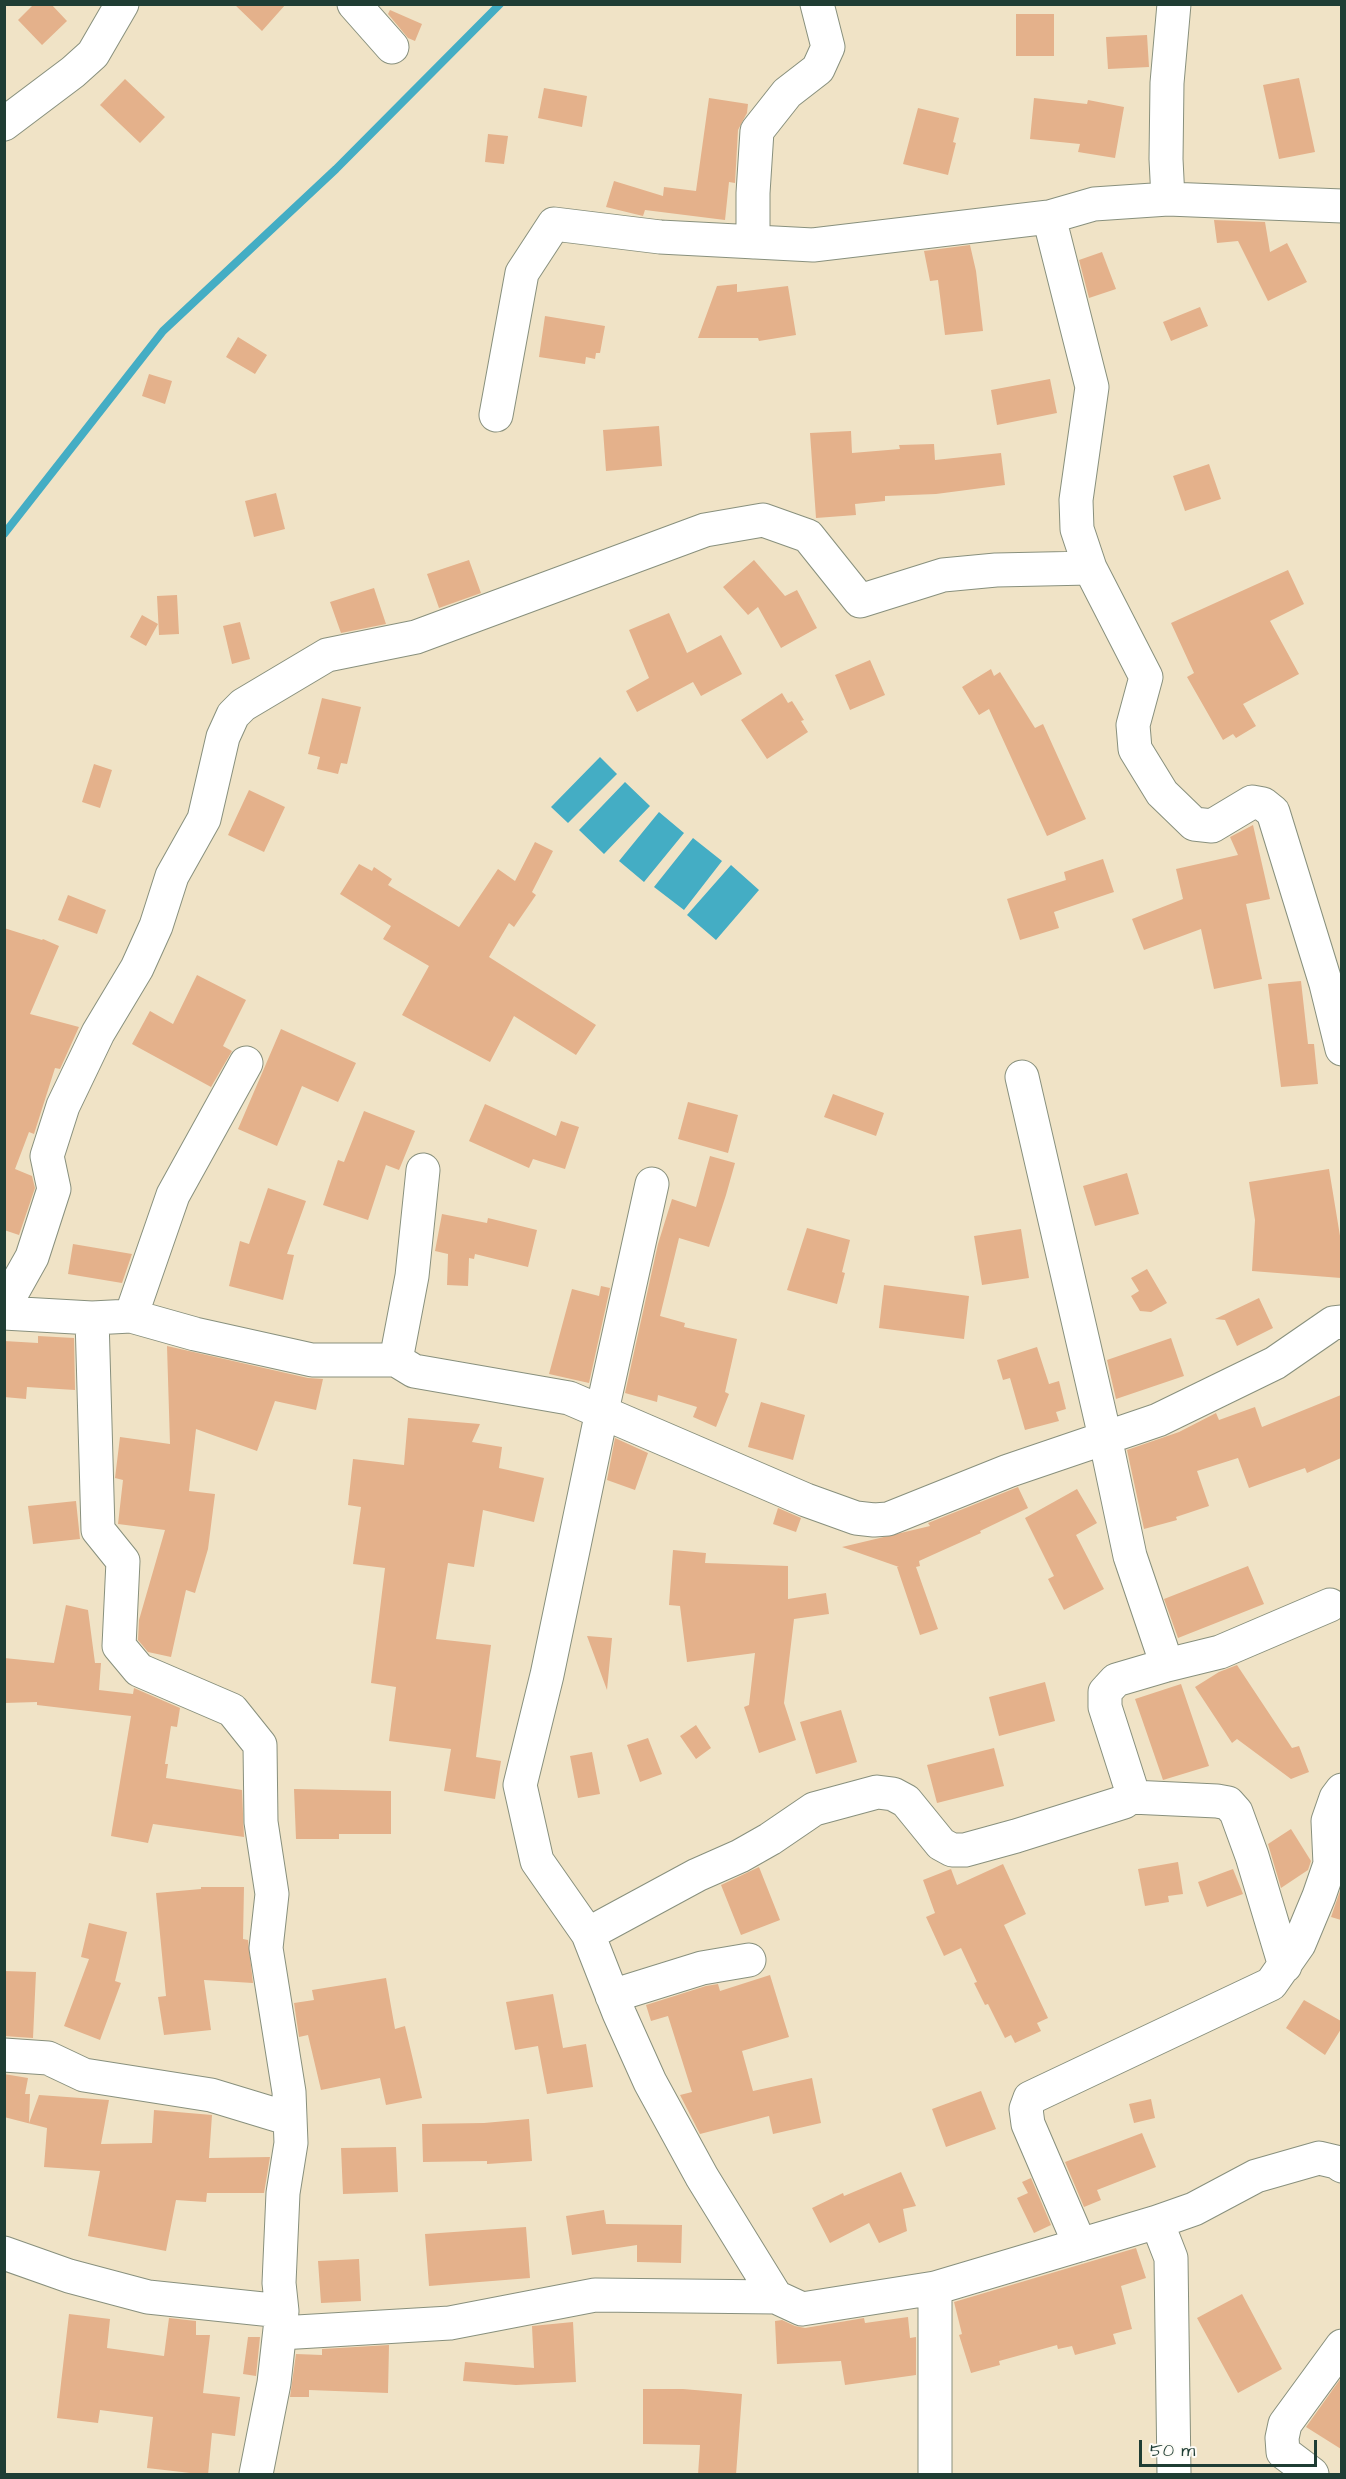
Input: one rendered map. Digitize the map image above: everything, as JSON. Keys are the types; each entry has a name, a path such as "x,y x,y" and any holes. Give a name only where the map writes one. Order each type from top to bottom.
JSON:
{"street":[{"path":"4,124 93,54 122,4"},
{"path":"354,4 392,47"},
{"path":"753,242 753,193 758,131 786,93 818,69 828,47 817,4"},
{"path":"1168,199 1167,83 1174,4"},
{"path":"496,415 522,273 554,224 660,237 813,245 1049,217 1094,204 1168,199 1341,206"},
{"path":"1049,217 1092,387 1076,500 1077,529 1090,568 1146,676 1134,725 1135,749 1162,793 1194,824 1212,826 1252,802 1263,804 1273,812 1326,984 1341,1049"},
{"path":"4,1307 32,1257 54,1189 47,1156 63,1106 98,1033 136,968 156,926 172,876 204,819 223,738 233,715 243,705 327,655 417,638 705,530 763,520 808,536 860,601 943,575 996,570 1090,568"},
{"path":"131,1316 173,1195 246,1063"},
{"path":"1022,1077 1130,1556 1167,1665"},
{"path":"396,1360 412,1276 423,1170"},
{"path":"652,1184 547,1676 520,1785 537,1861 588,1934 612,1996 650,2082 702,2177 776,2297"},
{"path":"4,1313 92,1318 131,1316 195,1334 312,1360 396,1360 414,1371 569,1398 806,1500 856,1518 874,1520 888,1519 1008,1471 1158,1420 1275,1363 1333,1323 1341,1322"},
{"path":"92,1318 98,1530 123,1561 119,1646 139,1670 232,1710 260,1745 261,1822 272,1894 266,1948 289,2092 291,2143 283,2193 279,2283 281,2322 274,2383 256,2475"},
{"path":"1131,1797 1131,1788 1105,1707 1105,1692 1116,1680 1220,1652 1330,1605"},
{"path":"1080,2245 1028,2124 1026,2109 1030,2098 1271,1984 1299,1944 1336,1854 1328,1821 1341,1790"},
{"path":"588,1934 697,1875 740,1856 814,1809 877,1792 893,1794 906,1801 941,1844 958,1850 1016,1836 1124,1802 1131,1797 1228,1803 1236,1812 1252,1856 1285,1966"},
{"path":"612,1996 702,1968 749,1960"},
{"path":"4,2055 48,2058 84,2075 211,2095 290,2119"},
{"path":"4,2253 69,2276 148,2297 281,2322 450,2323 596,2295 776,2297 802,2309 934,2288 1194,2210 1256,2176 1319,2158 1336,2162 1341,2166"},
{"path":"1157,2222 1171,2258 1174,2475"},
{"path":"934,2288 936,2475"},
{"path":"1312,2475 1283,2452 1282,2438 1285,2424 1341,2346"}],"water":[{"path":"600,757 617,774 568,823 551,807"},
{"path":"625,782 650,806 604,854 579,830"},
{"path":"659,812 684,833 644,882 619,861"},
{"path":"693,838 722,861 684,910 654,887"},
{"path":"731,865 759,890 716,940 687,915"}],"building":[{"path":"34,4 51,4 67,21 42,45 18,20"},
{"path":"234,4 286,4 262,31"},
{"path":"390,10 422,24 415,41 408,38 388,14"},
{"path":"1016,14 1054,14 1054,56 1016,56"},
{"path":"1147,35 1149,67 1108,69 1106,37"},
{"path":"1299,78 1315,152 1279,159 1263,85"},
{"path":"125,79 165,117 140,143 100,105"},
{"path":"544,88 587,96 582,127 538,118"},
{"path":"709,98 748,104 747,113 738,130 735,183 729,182 725,220 645,210 643,216 606,207 614,181 663,196 664,187 696,191"},
{"path":"1034,98 1087,104 1088,100 1124,107 1115,158 1078,152 1080,144 1030,139"},
{"path":"918,108 959,118 948,175 903,164"},
{"path":"488,134 508,136 504,164 485,162"},
{"path":"1214,220 1265,222 1270,252 1287,243 1307,282 1268,301 1238,241 1217,243"},
{"path":"970,245 976,271 983,331 945,335 938,280 930,281 924,251"},
{"path":"1102,252 1116,289 1089,298 1079,260"},
{"path":"737,284 737,292 788,286 796,335 759,341 758,338 698,338 717,286"},
{"path":"1200,307 1208,326 1171,341 1163,322"},
{"path":"545,316 605,326 600,353 596,353 595,359 586,357 585,364 539,357"},
{"path":"238,337 267,355 255,374 226,357"},
{"path":"149,374 172,381 165,404 142,396"},
{"path":"1050,379 1057,413 997,425 991,390"},
{"path":"659,426 662,466 606,471 603,430"},
{"path":"851,431 852,453 900,449 899,445 934,444 935,460 1001,453 1005,485 936,494 885,496 885,501 855,504 856,515 816,518 810,433"},
{"path":"1209,464 1221,499 1185,511 1173,476"},
{"path":"276,493 285,529 254,537 245,501"},
{"path":"469,560 481,593 439,608 427,574"},
{"path":"754,560 785,596 797,590 817,628 781,648 758,607 748,615 723,587"},
{"path":"1288,570 1304,604 1270,621 1299,674 1243,704 1256,726 1236,738 1233,734 1223,740 1187,677 1194,673 1171,623"},
{"path":"374,588 386,624 341,633 330,602"},
{"path":"177,595 179,634 159,635 157,596"},
{"path":"669,613 687,653 721,635 742,674 701,696 693,682 637,712 626,691 649,678 629,630"},
{"path":"142,615 158,624 146,646 130,637"},
{"path":"240,622 250,659 232,664 223,626"},
{"path":"870,660 885,695 850,710 835,675"},
{"path":"991,669 994,676 1000,672 1035,728 1043,724 1086,819 1047,836 989,709 979,715 962,687"},
{"path":"782,693 788,703 792,701 804,720 801,721 808,732 767,759 741,720"},
{"path":"322,698 361,707 347,764 341,763 338,774 317,769 320,757 308,754"},
{"path":"94,764 112,770 100,808 82,802"},
{"path":"249,790 285,807 264,852 228,835"},
{"path":"1253,825 1270,899 1246,904 1262,979 1214,989 1201,929 1144,950 1132,919 1183,899 1176,869 1238,855 1230,837"},
{"path":"535,842 553,851 532,892 536,895 514,927 509,923 489,957 596,1025 576,1055 514,1016 490,1062 402,1015 429,966 383,939 391,926 340,894 359,864 372,871 374,867 392,879 388,885 459,927 498,869 515,881"},
{"path":"1103,859 1114,892 1054,912 1059,928 1020,940 1007,899 1066,880 1064,872"},
{"path":"68,895 106,910 97,934 58,920"},
{"path":"4,928 59,946 30,1014 79,1027 60,1069 55,1068 34,1134 29,1132 15,1169 32,1176 35,1188 19,1235 4,1230"},
{"path":"197,975 246,1000 223,1046 232,1051 211,1087 132,1044 150,1011 173,1024"},
{"path":"1301,981 1308,1044 1314,1044 1318,1084 1281,1087 1268,984"},
{"path":"281,1029 356,1063 338,1102 302,1086 277,1146 238,1129"},
{"path":"833,1094 884,1113 876,1136 824,1117"},
{"path":"688,1102 738,1115 728,1153 678,1139"},
{"path":"485,1104 556,1136 561,1121 579,1127 565,1169 533,1159 529,1168 469,1141"},
{"path":"364,1111 415,1131 399,1170 386,1165 368,1220 323,1205 338,1160 344,1162"},
{"path":"710,1156 735,1163 726,1195 709,1247 679,1238 660,1316 685,1323 684,1327 737,1339 725,1392 729,1394 716,1427 693,1417 697,1407 658,1395 657,1402 625,1393 658,1244 672,1199 696,1207"},
{"path":"1329,1169 1341,1242 1341,1278 1252,1271 1255,1220 1249,1182"},
{"path":"1127,1173 1139,1214 1095,1226 1083,1186"},
{"path":"268,1188 306,1201 287,1254 294,1255 283,1300 229,1286 240,1241 249,1244"},
{"path":"442,1214 487,1223 488,1218 537,1230 528,1267 475,1254 474,1259 469,1258 468,1286 447,1285 448,1254 435,1251"},
{"path":"807,1228 850,1240 837,1304 787,1290"},
{"path":"1021,1229 1029,1278 982,1285 974,1236"},
{"path":"73,1244 132,1254 122,1283 68,1274"},
{"path":"1147,1269 1167,1303 1151,1312 1140,1311 1131,1296 1139,1291 1131,1278"},
{"path":"884,1285 969,1296 964,1339 879,1328"},
{"path":"601,1286 610,1288 589,1383 549,1374 572,1289 599,1296"},
{"path":"1259,1298 1273,1328 1237,1346 1225,1320 1215,1319"},
{"path":"38,1336 74,1338 75,1390 27,1387 26,1399 4,1397 4,1341 38,1343"},
{"path":"1171,1338 1184,1376 1116,1399 1107,1360"},
{"path":"167,1346 308,1378 323,1379 316,1410 275,1401 257,1451 196,1429 189,1491 215,1494 208,1549 195,1593 186,1590 171,1657 148,1652 138,1640 139,1620 165,1530 118,1524 123,1480 115,1478 120,1437 170,1444"},
{"path":"1037,1347 1049,1384 1059,1381 1066,1409 1056,1412 1059,1421 1025,1430 1010,1378 1003,1380 997,1360"},
{"path":"1341,1395 1341,1458 1307,1473 1305,1468 1249,1488 1238,1458 1197,1471 1209,1506 1176,1517 1177,1520 1144,1529 1127,1450 1179,1432 1216,1413 1219,1420 1255,1407 1262,1427"},
{"path":"761,1402 805,1415 793,1460 748,1447"},
{"path":"408,1418 480,1424 472,1442 502,1447 499,1468 544,1478 534,1522 483,1510 474,1567 448,1563 436,1639 491,1645 476,1757 501,1761 495,1799 444,1791 451,1749 389,1741 396,1687 371,1683 385,1568 353,1564 361,1507 348,1505 353,1459 404,1465"},
{"path":"615,1438 648,1453 635,1490 607,1480"},
{"path":"1018,1487 1028,1508 980,1531 981,1533 919,1561 920,1566 916,1567 938,1629 920,1635 897,1567 899,1567 842,1547 930,1526 928,1523"},
{"path":"1077,1489 1097,1523 1076,1535 1104,1589 1064,1610 1048,1579 1054,1576 1025,1518"},
{"path":"76,1501 80,1539 33,1544 28,1506"},
{"path":"778,1508 801,1518 796,1532 773,1524"},
{"path":"673,1550 706,1553 705,1563 788,1566 788,1599 826,1593 829,1614 794,1619 784,1703 796,1740 759,1753 744,1707 749,1705 755,1653 687,1662 680,1606 669,1605"},
{"path":"1248,1566 1264,1604 1178,1638 1164,1599"},
{"path":"66,1605 88,1610 95,1663 101,1663 99,1690 133,1694 134,1688 180,1708 177,1727 171,1726 165,1764 168,1764 166,1778 242,1790 244,1837 153,1824 148,1843 111,1836 131,1716 37,1705 37,1702 4,1703 4,1658 54,1663"},
{"path":"587,1636 612,1638 607,1690"},
{"path":"1237,1665 1292,1748 1299,1746 1309,1772 1291,1779 1237,1739 1232,1743 1195,1687 1219,1672"},
{"path":"1045,1682 1055,1721 999,1736 989,1697"},
{"path":"1181,1684 1209,1766 1163,1780 1135,1699"},
{"path":"841,1710 857,1762 816,1774 800,1722"},
{"path":"696,1725 711,1748 696,1759 680,1736"},
{"path":"648,1738 662,1774 640,1782 627,1745"},
{"path":"994,1748 1004,1786 937,1803 927,1765"},
{"path":"592,1752 600,1794 578,1798 570,1756"},
{"path":"294,1789 391,1791 391,1834 339,1834 339,1839 296,1839"},
{"path":"1291,1829 1311,1861 1308,1870 1281,1888 1268,1844"},
{"path":"1178,1862 1183,1894 1168,1896 1169,1902 1145,1906 1138,1869"},
{"path":"1003,1864 1026,1914 1004,1925 1048,2018 1037,2023 1041,2031 1015,2043 1011,2035 1005,2038 988,2004 985,2005 961,1948 944,1956 926,1917 935,1913 923,1880 951,1869 957,1885"},
{"path":"759,1867 780,1920 741,1935 721,1885"},
{"path":"1233,1869 1243,1894 1207,1907 1198,1882"},
{"path":"201,1887 244,1887 243,1939 248,1940 253,1983 204,1980 211,2030 164,2035 158,1997 166,1996 156,1893 201,1889"},
{"path":"1341,1888 1341,1920 1331,1917"},
{"path":"89,1923 127,1932 115,1981 121,1983 100,2040 64,2026 89,1959 81,1957"},
{"path":"4,1971 36,1972 33,2038 4,2036"},
{"path":"770,1975 789,2037 742,2051 753,2091 812,2078 821,2123 773,2134 769,2116 700,2134 680,2095 692,2092 668,2016 651,2021 646,2005 706,1986 718,1984 720,1991"},
{"path":"386,1978 395,2029 405,2026 422,2098 386,2105 380,2078 321,2090 308,2035 299,2037 294,2003 314,2000 312,1990"},
{"path":"553,1994 563,2048 586,2044 593,2087 547,2094 538,2046 515,2050 506,2002"},
{"path":"1304,2000 1341,2021 1341,2029 1325,2055 1286,2028"},
{"path":"4,2074 28,2078 25,2094 30,2094 29,2123 39,2095 109,2100 101,2144 152,2143 154,2110 212,2115 209,2158 270,2157 264,2193 207,2193 206,2202 176,2200 166,2251 88,2236 100,2171 44,2167 47,2128 4,2117"},
{"path":"981,2091 996,2129 946,2147 932,2109"},
{"path":"1151,2099 1155,2118 1134,2123 1129,2104"},
{"path":"529,2119 532,2161 487,2164 487,2161 423,2162 422,2124 484,2123"},
{"path":"1142,2133 1156,2167 1097,2190 1101,2200 1084,2207 1065,2162"},
{"path":"396,2147 398,2192 343,2194 341,2148"},
{"path":"901,2172 916,2206 903,2209 907,2231 879,2243 869,2223 830,2243 812,2208 843,2193 844,2196"},
{"path":"1031,2178 1051,2225 1034,2233 1017,2198 1028,2193 1022,2182"},
{"path":"604,2210 606,2224 682,2225 681,2263 637,2262 637,2245 572,2255 566,2216"},
{"path":"526,2227 530,2278 429,2286 425,2234"},
{"path":"1136,2248 1146,2278 1121,2286 1132,2329 1113,2334 1116,2344 1075,2355 1072,2346 1058,2349 1057,2345 999,2361 1000,2365 971,2373 959,2335 962,2334 954,2302"},
{"path":"359,2259 361,2301 321,2303 318,2261"},
{"path":"1242,2294 1282,2369 1238,2393 1197,2318"},
{"path":"69,2314 110,2319 107,2348 164,2356 169,2318 196,2321 196,2335 210,2335 203,2393 240,2397 235,2436 212,2433 208,2475 147,2468 153,2417 100,2410 98,2423 57,2418"},
{"path":"908,2317 910,2338 916,2337 916,2375 845,2385 841,2361 777,2364 775,2321 782,2320 805,2328 864,2318 865,2323"},
{"path":"573,2322 576,2382 516,2385 463,2381 465,2362 534,2368 532,2326"},
{"path":"248,2337 260,2337 256,2376 243,2374"},
{"path":"389,2345 388,2393 309,2390 309,2397 290,2397 296,2354 322,2355 322,2349"},
{"path":"1341,2378 1341,2449 1306,2427"},
{"path":"643,2389 683,2389 742,2394 736,2475 698,2475 700,2445 643,2444"}],"waterway":[{"path":"4,534 163,331 336,169 500,4"}]}
